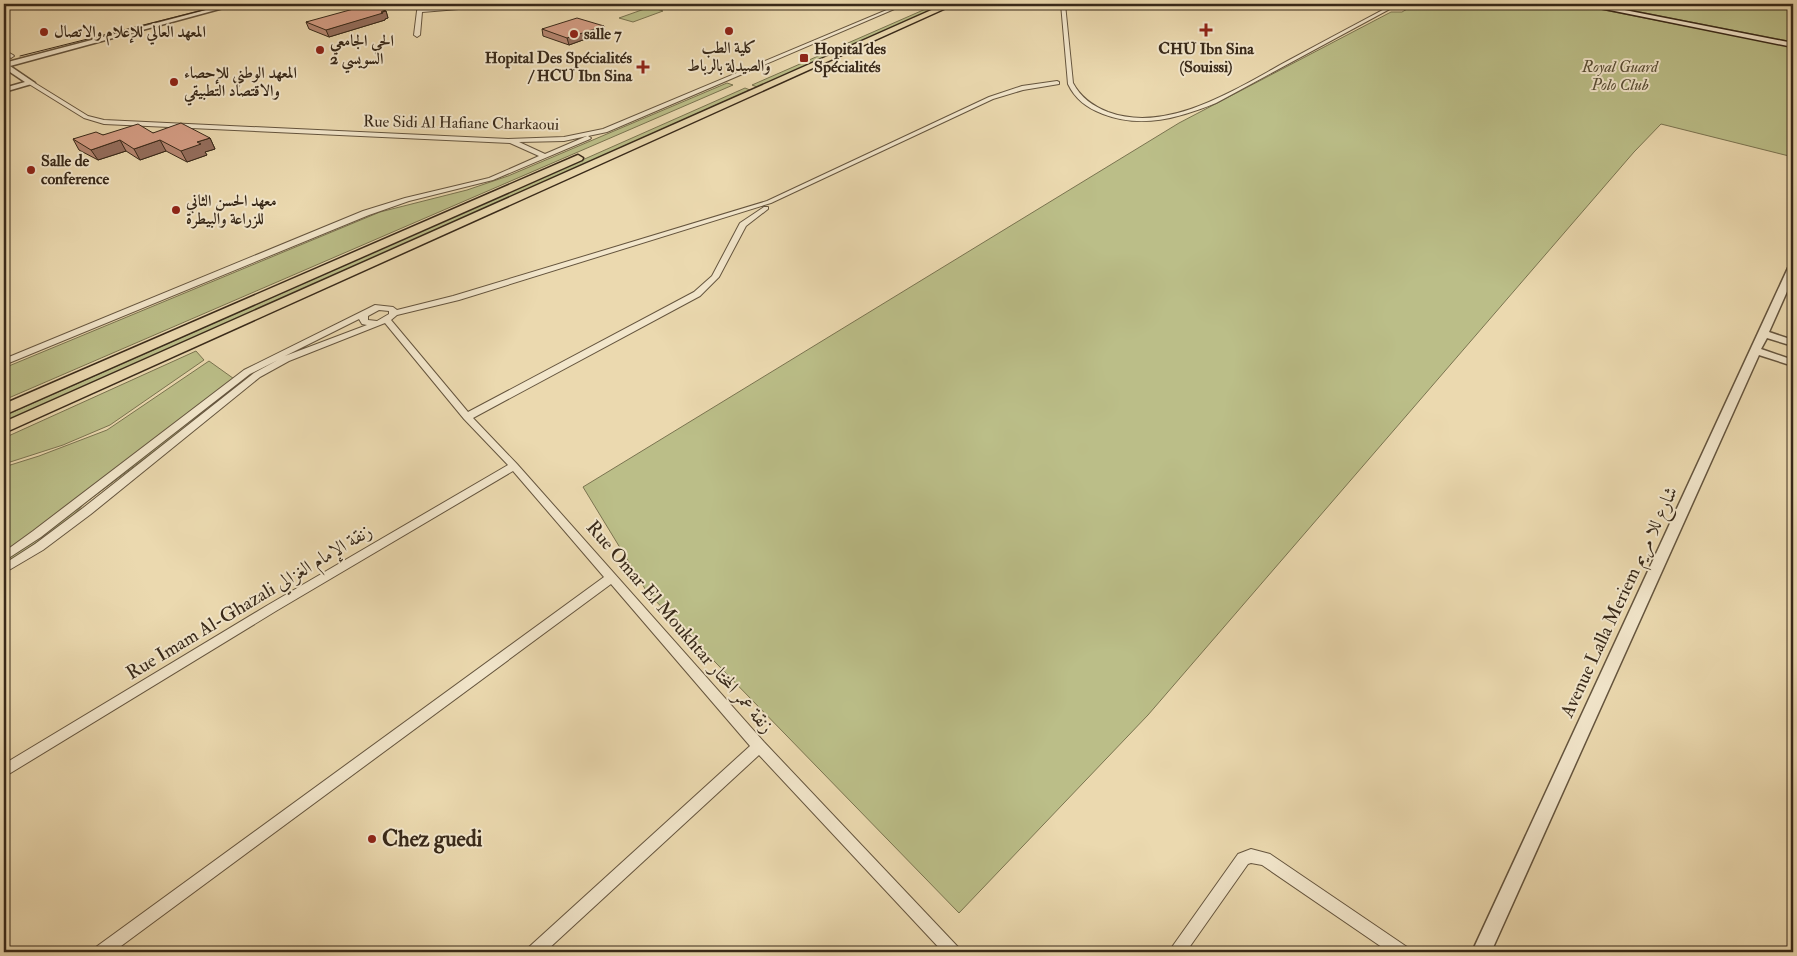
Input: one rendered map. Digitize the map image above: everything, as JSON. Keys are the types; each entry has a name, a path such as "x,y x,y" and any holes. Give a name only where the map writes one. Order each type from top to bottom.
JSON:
{"main road":[{"path":"4,410 930,4"},
{"path":"4,428 950,4"},
{"path":"1584,4 1793,45"}],"street":[{"path":"30,83 4,64 10,58 217,4"},
{"path":"10,58 235,4"},
{"path":"417,35 421,4"},
{"path":"419,11 516,4"},
{"name":"Rue Sidi Al Hafiane Charkaoui","path":"30,83 86,117 104,122 508,141 558,140 605,131 904,4"},
{"path":"1063,4 1070,74 1064,84"},
{"path":"4,568 39,547 257,374 286,359 385,319 769,202 991,98 1034,86 1064,84 1094,108 1119,118 1147,120 1174,117 1206,106 1230,94 1397,4"},
{"path":"4,52 10,58"},
{"path":"1064,84 1070,74"},
{"path":"4,90 30,83"},
{"path":"4,362 366,213 407,199 479,183 546,157 605,131"},
{"path":"508,141 546,157"},
{"path":"467,417 697,294 715,277 739,230 747,220 769,206 769,202"},
{"name":"Avenue Lalla Meriem شارع للا مريم","path":"1481,952 1793,268"},
{"path":"4,557 37,534 247,372 375,308 387,307 393,309 385,319"},
{"name":"Rue Omar El Moukhtar زنقة عمر المختار","path":"365,313 363,316 364,321 385,319 467,417 514,466 759,746 953,952"},
{"path":"1763,333 1793,343"},
{"path":"1756,350 1793,363"},
{"name":"Rue Imam Al-Ghazali زنقة الإمام الغزالي","path":"4,771 272,608 514,466"},
{"path":"101,952 612,577"},
{"path":"534,952 759,746"},
{"path":"1177,952 1243,858 1252,856 1265,859 1402,952"}],"green space":[{"path":"937,4 944,4 757,87 752,85"},
{"name":"Royal Guard Polo Club","path":"1573,4 1793,47 1793,157 1661,124 1634,152 1148,715 959,913 647,592 583,487 1179,123 1391,12 1402,12 1409,8 1406,5"},
{"path":"1599,4 1793,4 1793,42"},
{"path":"650,7 663,11 633,22 619,18"},
{"path":"727,83 733,85 4,400 4,368 380,212 467,190 508,176"},
{"path":"745,88 750,90 4,422 4,416"},
{"path":"196,351 204,360 110,425 63,445 4,464 4,438"},
{"path":"209,361 237,381 180,432 85,503 69,520 4,565 4,467 107,430"}],"building":[{"path":"368,5 386,11 326,30 306,22"},
{"path":"577,18 604,26 567,38 542,29"},
{"path":"181,123 210,138 197,142 201,144 181,151 160,140 134,149 120,140 91,150 73,139 96,132 103,135 138,124 153,133"}],"tram line":[{"path":"20,56 227,4"}],"place":[{"name":"CHU Ibn Sina (Souissi)","path":"1206,30"},
{"name":"كلية الطب والصيدلة بالرباط","path":"729,31"},
{"name":"المعهد العالي للإعلام والاتصال","path":"44,32"},
{"name":"salle 7","path":"574,34"},
{"name":"الحي الجامعي السويسي 2","path":"320,50"},
{"name":"Hopital des Spécialités","path":"804,58"},
{"name":"Hopital Des Spécialités / HCU Ibn Sina","path":"643,67"},
{"name":"المعهد الوطني للإحصاء والاقتصاد التطبيقي","path":"174,82"},
{"name":"Salle de conference","path":"31,170"},
{"name":"معهد الحسن الثاني للزراعة والبيطرة","path":"176,210"},
{"name":"Chez guedi","path":"372,839"}]}
